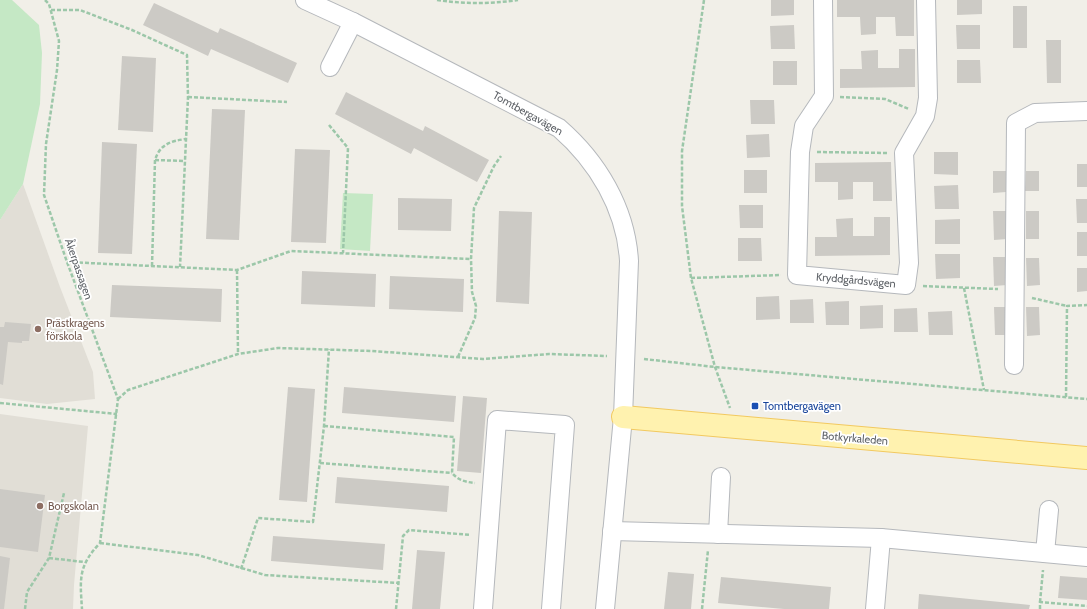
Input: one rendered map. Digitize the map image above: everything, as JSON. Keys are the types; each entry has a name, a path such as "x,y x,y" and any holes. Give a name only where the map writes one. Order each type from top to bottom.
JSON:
{"main road":[{"name":"Botkyrkaleden","path":"624,417 1087,458"}],"street":[{"name":"Tomtbergavägen","path":"305,0 353,22 558,128 587,155 608,188 616,206 629,248 624,417 605,609"},
{"path":"797,275 800,152 804,126 824,96 823,0"},
{"path":"904,153 933,117 928,98 926,0"},
{"path":"330,67 353,22"},
{"path":"1014,365 1016,123 1035,113 1087,111"},
{"name":"Kryddgårdsvägen","path":"797,275 906,285 909,263 904,153"},
{"path":"483,609 497,420 565,426 551,609"},
{"path":"713,539 722,477"},
{"path":"1046,553 1049,510"},
{"path":"612,531 713,539 881,538 1087,557"},
{"path":"875,609 881,538"}],"path":[{"name":"Åkerpassagen","path":"45,0 49,4 59,41 57,70 46,144 44,195 67,262 118,399 100,543"},
{"path":"437,0 465,4 496,3 518,0"},
{"path":"704,0 682,151 682,206 691,278 715,367 737,427"},
{"path":"51,10 80,10 132,30 186,55 188,98 180,267"},
{"path":"824,96 885,99 933,117"},
{"path":"188,98 287,102"},
{"path":"329,125 348,148 343,253"},
{"path":"152,266 155,160 158,150 173,141 186,139"},
{"path":"800,152 904,153"},
{"path":"458,357 475,318 476,306 472,292 471,259 474,208 501,156"},
{"path":"155,160 185,161"},
{"path":"67,262 237,270 291,251 471,259"},
{"path":"237,270 238,354"},
{"path":"691,278 797,275"},
{"path":"906,285 1002,289 1015,295 1067,306 1087,306"},
{"path":"964,288 984,390"},
{"path":"1066,397 1067,306"},
{"path":"118,399 128,390 238,354 278,348 372,350 483,359 549,354 607,356"},
{"path":"241,569 258,518 313,522 324,426 329,349"},
{"path":"644,359 715,367 1087,399"},
{"path":"0,403 117,414"},
{"path":"324,426 454,437 452,473 457,479 466,483 491,485"},
{"path":"320,463 452,473"},
{"path":"25,609 27,592 49,558 64,493"},
{"path":"396,609 403,536 409,530 488,536"},
{"path":"702,609 713,539"},
{"path":"82,609 80,586 84,562 100,543 198,555 265,576 399,583"},
{"path":"1040,609 1046,553"},
{"path":"49,558 84,562"},
{"path":"1040,602 1087,606"}],"shaded area":[{"name":"Prästkragens förskola","path":"23,184 60,287 93,372 95,399 47,404 0,398 0,220"},
{"name":"Borgskolan","path":"0,414 88,426 73,609 0,609"}],"green space":[{"path":"0,0 12,0 39,25 42,53 40,104 23,184 0,220"},
{"path":"343,193 373,194 370,251 340,249"}],"building":[{"path":"771,0 794,0 794,15 771,16"},
{"path":"837,0 914,0 914,36 896,36 895,17 876,17 876,34 861,35 860,17 837,17"},
{"path":"957,0 982,0 982,14 957,15"},
{"path":"154,3 218,33 220,28 297,63 288,83 211,49 208,56 143,25"},
{"path":"1013,6 1027,6 1027,48 1013,48"},
{"path":"794,25 795,49 771,49 770,26"},
{"path":"956,25 980,25 980,49 957,49"},
{"path":"1046,40 1061,40 1061,83 1047,83"},
{"path":"899,49 915,49 915,87 840,88 840,69 862,69 861,51 878,50 878,68 899,68"},
{"path":"122,56 156,58 153,132 118,130"},
{"path":"957,60 980,60 981,83 957,83"},
{"path":"773,61 797,61 797,85 773,85"},
{"path":"346,92 423,131 425,126 489,160 477,182 414,148 411,154 335,114"},
{"path":"750,100 774,100 775,124 751,124"},
{"path":"212,109 245,110 239,240 206,239"},
{"path":"769,134 770,157 747,158 746,135"},
{"path":"102,142 137,144 132,254 98,253"},
{"path":"295,149 330,150 326,243 291,242"},
{"path":"934,152 958,152 958,175 934,174"},
{"path":"891,162 892,201 873,201 873,182 853,182 853,199 838,200 838,182 815,182 815,163"},
{"path":"1077,164 1087,164 1087,187 1077,187"},
{"path":"744,170 767,170 767,193 744,193"},
{"path":"993,171 1006,171 1006,192 993,193"},
{"path":"1026,171 1039,171 1039,191 1025,191"},
{"path":"958,185 959,209 935,209 934,186"},
{"path":"398,198 452,199 451,231 398,230"},
{"path":"1076,199 1087,199 1087,223 1077,223"},
{"path":"739,205 763,205 763,228 740,228"},
{"path":"499,211 532,212 529,304 496,302"},
{"path":"993,211 1006,211 1007,239 994,240"},
{"path":"1026,211 1039,211 1039,239 1026,239"},
{"path":"874,217 890,217 890,255 815,256 815,237 837,237 836,219 853,218 853,236 874,236"},
{"path":"960,219 960,244 935,244 935,220"},
{"path":"1077,232 1087,232 1087,256 1077,256"},
{"path":"738,238 761,238 762,261 738,261"},
{"path":"935,254 960,254 960,278 936,279"},
{"path":"993,257 1006,257 1007,285 994,286"},
{"path":"1026,258 1039,258 1040,285 1027,286"},
{"path":"1077,268 1087,268 1087,291 1077,292"},
{"path":"302,271 376,274 375,307 301,304"},
{"path":"390,276 464,279 463,312 389,309"},
{"path":"112,285 222,289 221,322 110,317"},
{"path":"779,296 780,319 756,320 756,297"},
{"path":"813,299 814,323 790,323 790,300"},
{"path":"849,301 849,325 826,325 825,302"},
{"path":"883,305 883,328 860,329 860,306"},
{"path":"994,307 1007,307 1008,335 995,335"},
{"path":"1026,307 1039,307 1040,335 1027,336"},
{"path":"917,308 918,332 894,332 894,309"},
{"path":"952,311 953,335 929,335 928,312"},
{"path":"5,322 31,324 29,341 22,341 22,343 8,342 3,385 0,384 0,327 4,327"},
{"path":"288,387 315,389 307,502 279,500"},
{"path":"344,387 456,396 454,422 342,413"},
{"path":"463,396 487,398 481,473 457,471"},
{"path":"337,477 449,486 447,512 335,503"},
{"path":"0,489 45,495 38,552 0,547"},
{"path":"273,536 385,544 383,570 271,561"},
{"path":"417,550 445,552 440,609 412,609"},
{"path":"0,556 10,558 4,609 0,609"},
{"path":"668,572 694,574 691,609 664,609"},
{"path":"1060,576 1087,578 1087,600 1058,598"},
{"path":"721,577 831,587 829,609 784,609 718,603"},
{"path":"919,594 1030,605 1029,609 918,609"}],"place":[{"name":"Prästkragens förskola","path":"38,329"},
{"name":"Tomtbergavägen","path":"755,406"},
{"name":"Borgskolan","path":"40,506"}]}
